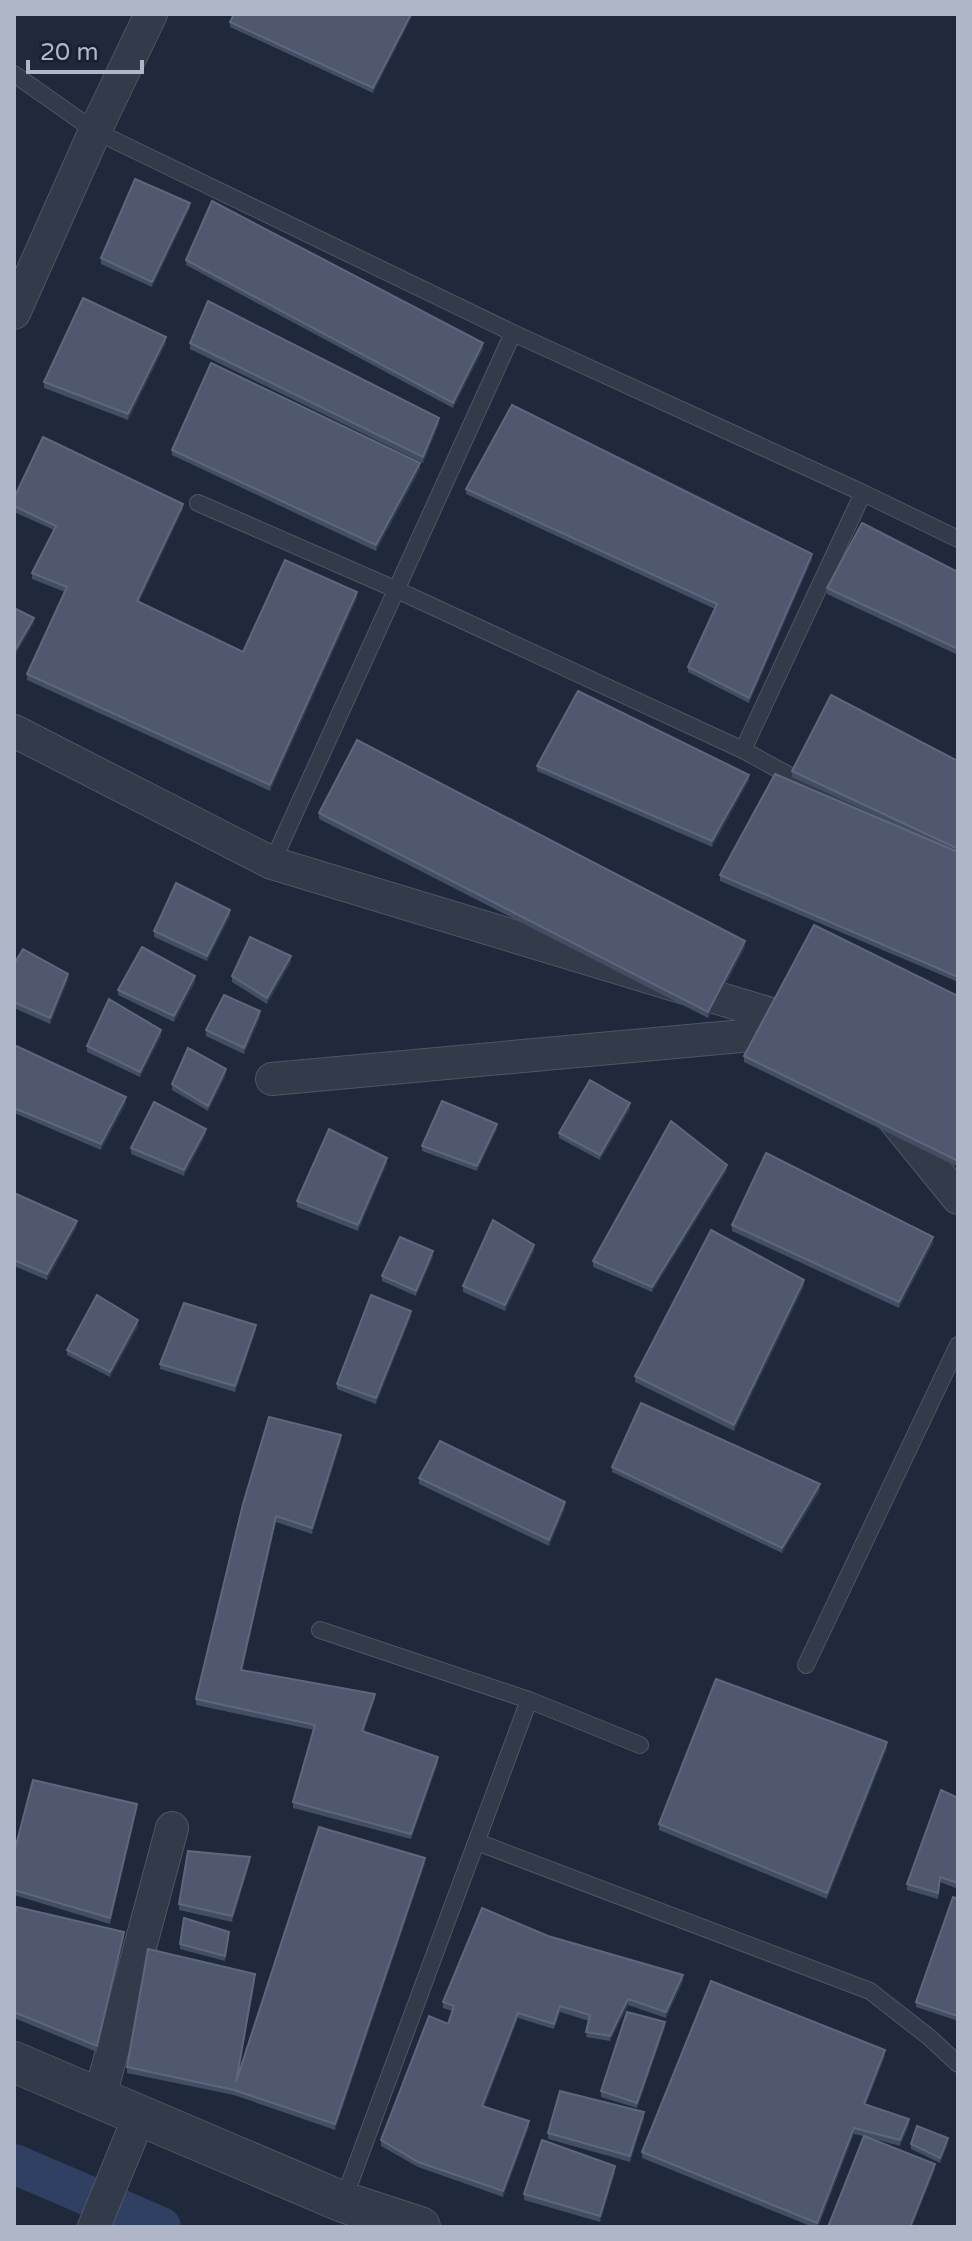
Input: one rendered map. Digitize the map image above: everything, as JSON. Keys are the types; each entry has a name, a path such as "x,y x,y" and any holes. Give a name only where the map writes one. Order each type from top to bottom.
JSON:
{"street":[{"path":"14,313 151,14"},
{"path":"14,731 272,863 825,1035 272,1079"},
{"path":"869,1089 958,1198"},
{"path":"99,2100 172,1828"},
{"path":"14,2062 99,2100 134,2127 420,2227"},
{"path":"94,2227 134,2127"}],"lane":[{"path":"14,74 95,131 513,333 958,539"},
{"path":"272,863 513,333"},
{"path":"743,750 863,493"},
{"path":"198,503 397,590 743,750 792,777 917,836"},
{"path":"806,1665 958,1345"},
{"path":"320,1630 529,1700 640,1745"},
{"path":"343,2202 529,1700"},
{"path":"477,1842 870,1991 958,2064"}],"building":[{"path":"234,14 411,14 373,88 230,22"},
{"path":"135,179 190,203 152,282 101,258"},
{"path":"212,201 483,343 453,403 186,260"},
{"path":"83,298 166,337 128,414 44,382"},
{"path":"208,301 439,418 423,457 190,343"},
{"path":"211,363 420,463 376,545 172,450"},
{"path":"512,405 812,554 749,698 688,667 717,604 466,489"},
{"path":"43,437 183,504 137,601 243,652 285,560 357,592 270,785 27,674 67,587 32,573 56,526 14,506 14,498"},
{"path":"862,523 958,572 958,649 827,588"},
{"path":"14,608 34,618 14,652"},
{"path":"578,691 749,775 712,841 537,766"},
{"path":"831,695 958,761 958,849 792,771"},
{"path":"357,740 745,941 708,1012 319,813"},
{"path":"775,774 958,852 958,977 720,875"},
{"path":"176,883 230,910 207,956 154,931"},
{"path":"814,925 958,996 958,1161 744,1056"},
{"path":"250,937 291,956 267,998 232,976"},
{"path":"142,947 195,976 174,1016 118,990"},
{"path":"23,949 68,974 50,1018 14,1002 14,964"},
{"path":"224,995 260,1011 244,1048 206,1030"},
{"path":"109,999 161,1030 140,1072 87,1046"},
{"path":"14,1045 126,1097 101,1144 14,1108"},
{"path":"188,1048 226,1069 208,1106 172,1084"},
{"path":"590,1080 630,1103 600,1155 559,1133"},
{"path":"442,1101 497,1124 477,1166 422,1146"},
{"path":"154,1102 206,1129 184,1170 131,1148"},
{"path":"671,1121 727,1165 652,1287 593,1261"},
{"path":"329,1129 387,1158 358,1225 297,1201"},
{"path":"766,1153 933,1237 899,1302 732,1225"},
{"path":"14,1193 77,1221 47,1274 14,1260"},
{"path":"493,1220 534,1245 505,1305 463,1286"},
{"path":"711,1230 804,1280 734,1425 635,1376"},
{"path":"400,1237 433,1251 416,1291 382,1276"},
{"path":"97,1295 138,1320 110,1372 67,1350"},
{"path":"371,1295 411,1311 376,1398 337,1384"},
{"path":"184,1303 256,1325 235,1386 160,1364"},
{"path":"641,1403 820,1484 782,1548 612,1467"},
{"path":"269,1417 341,1435 312,1528 276,1516 241,1670 375,1694 362,1731 438,1757 411,1834 293,1802 315,1725 196,1699 243,1504"},
{"path":"440,1441 565,1502 549,1540 419,1478"},
{"path":"716,1679 887,1742 827,1893 659,1824"},
{"path":"33,1780 137,1804 110,1918 14,1890 14,1853"},
{"path":"941,1790 958,1798 958,1883 940,1877 938,1893 907,1884"},
{"path":"319,1827 425,1858 335,2124 234,2090 127,2067 148,1949 255,1974 236,2082"},
{"path":"188,1851 250,1857 232,1916 179,1904"},
{"path":"953,1897 958,1899 958,2016 916,2002"},
{"path":"17,1907 124,1932 97,2046 14,2012 14,1915"},
{"path":"482,1908 548,1936 683,1975 666,2012 628,1999 610,2036 586,2032 590,2015 560,2006 554,2024 518,2013 482,2106 529,2121 503,2191 418,2162 381,2140 429,2016 448,2024 454,2006 443,2002"},
{"path":"184,1918 229,1932 225,1956 180,1944"},
{"path":"711,1981 885,2050 864,2104 909,2119 900,2140 854,2128 817,2223 642,2152"},
{"path":"627,2012 665,2022 637,2103 601,2091"},
{"path":"560,2091 644,2112 630,2156 548,2133"},
{"path":"917,2126 948,2138 940,2158 911,2144"},
{"path":"864,2136 935,2164 910,2227 828,2227"},
{"path":"542,2140 615,2166 600,2216 524,2194"}],"waterway":[{"path":"14,2164 161,2227"}]}
